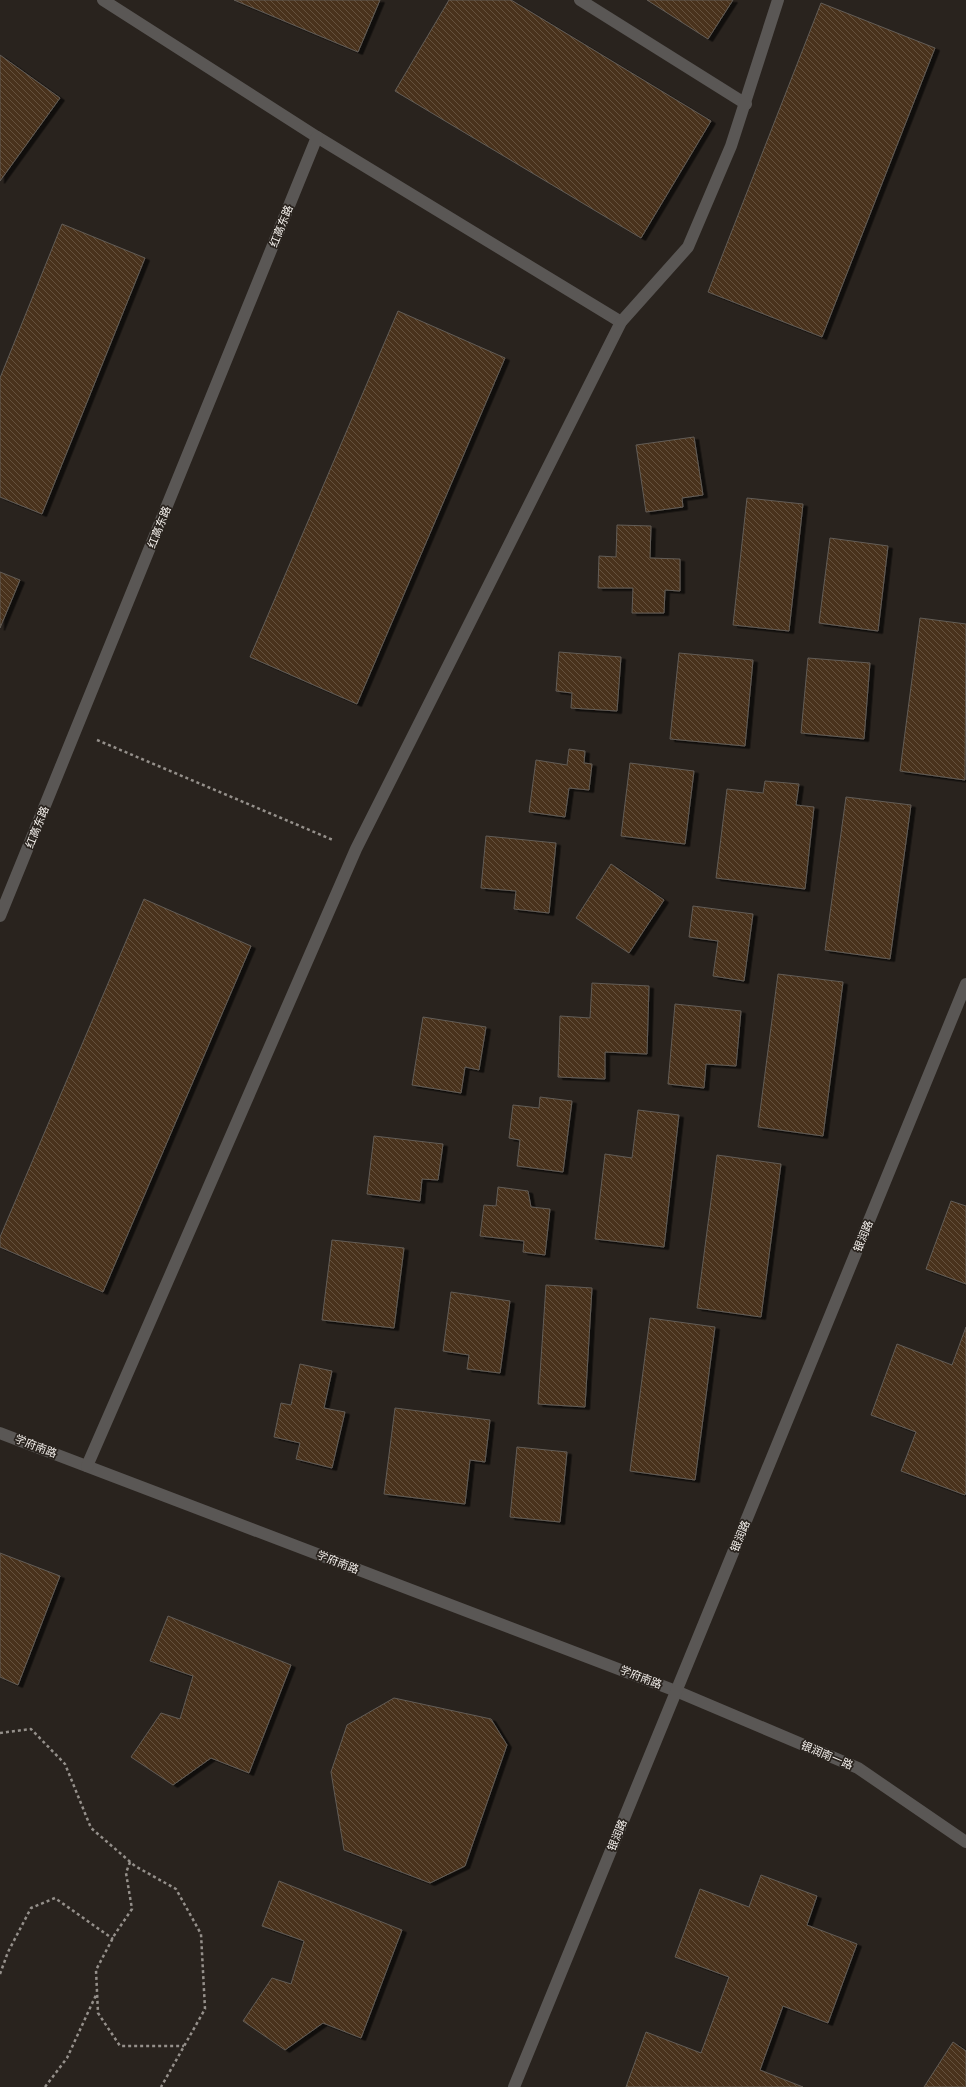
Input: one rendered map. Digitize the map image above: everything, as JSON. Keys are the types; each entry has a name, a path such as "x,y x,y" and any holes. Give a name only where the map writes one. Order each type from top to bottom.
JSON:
{"street":[{"path":"103,0 318,137 621,322"},
{"path":"580,0 746,104"},
{"path":"87,1466 356,849 621,322 688,247 732,146 778,0"},
{"name":"红高东路","path":"0,916 318,137"},
{"name":"银润路","path":"514,2087 966,984"},
{"name":"学府南路","path":"0,1433 676,1691"},
{"name":"银润南一路","path":"676,1691 858,1768 966,1842"}],"path":[{"path":"76,731 356,849"},
{"path":"0,1733 31,1729 65,1764 92,1828 130,1862 176,1889 201,1934 205,2009 161,2087"},
{"path":"130,1862 126,1873 132,1909 96,1970 98,2013 120,2046 184,2046"},
{"path":"0,1974 8,1952 31,1908 55,1898 113,1939"},
{"path":"45,2087 67,2058 97,1994"}],"building":[{"path":"234,0 380,0 358,52"},
{"path":"449,0 511,0 711,121 641,238 395,91"},
{"path":"647,0 733,0 708,39"},
{"path":"821,3 935,48 822,337 708,292"},
{"path":"0,55 60,98 0,181"},
{"path":"62,224 145,258 42,514 0,497 0,378"},
{"path":"398,311 505,358 357,704 250,657"},
{"path":"694,437 703,495 682,498 683,507 646,512 636,445"},
{"path":"747,498 803,504 789,631 733,625"},
{"path":"617,525 651,526 650,558 680,559 680,591 665,590 664,613 632,613 633,588 598,588 599,556 616,557"},
{"path":"830,538 888,546 878,631 819,623"},
{"path":"0,572 20,580 0,628"},
{"path":"920,618 966,624 965,780 900,771"},
{"path":"559,652 621,657 617,711 571,708 572,693 556,691"},
{"path":"679,653 753,660 745,746 670,739"},
{"path":"808,658 870,663 864,739 801,733"},
{"path":"569,749 585,751 584,763 592,764 589,790 569,788 565,817 529,812 536,760 567,765"},
{"path":"630,763 694,771 685,844 621,836"},
{"path":"765,781 799,784 796,805 814,807 805,889 716,878 727,789 763,793"},
{"path":"846,797 911,805 890,959 825,950"},
{"path":"486,836 556,843 549,913 514,909 516,891 481,888"},
{"path":"611,864 664,900 629,953 576,918"},
{"path":"144,899 251,946 103,1292 0,1247 0,1237"},
{"path":"693,906 753,914 744,981 713,976 718,941 689,937"},
{"path":"778,974 843,982 823,1136 758,1127"},
{"path":"592,983 649,986 647,1054 605,1052 605,1079 558,1077 560,1016 590,1018"},
{"path":"675,1004 741,1011 736,1066 706,1064 704,1088 668,1084"},
{"path":"423,1017 486,1027 479,1070 465,1067 461,1093 412,1085"},
{"path":"540,1097 572,1101 563,1172 517,1166 520,1140 509,1138 513,1105 539,1108"},
{"path":"638,1110 679,1115 664,1247 595,1239 605,1154 632,1158"},
{"path":"374,1136 443,1144 438,1180 422,1179 420,1201 367,1194"},
{"path":"717,1155 781,1164 761,1317 697,1308"},
{"path":"498,1187 528,1191 531,1207 550,1209 545,1255 523,1252 524,1241 480,1236 484,1205 496,1206"},
{"path":"951,1201 966,1206 966,1284 926,1269"},
{"path":"332,1240 404,1248 394,1328 322,1320"},
{"path":"546,1285 592,1288 585,1407 538,1404"},
{"path":"451,1292 510,1301 500,1373 467,1369 469,1355 443,1351"},
{"path":"650,1318 715,1327 695,1480 630,1471"},
{"path":"966,1327 965,1495 901,1471 916,1432 871,1415 897,1344 952,1365"},
{"path":"300,1364 332,1371 324,1408 345,1412 332,1468 296,1459 300,1443 274,1437 281,1403 291,1405"},
{"path":"395,1408 490,1420 485,1462 470,1460 465,1504 384,1494"},
{"path":"517,1447 567,1452 560,1522 510,1517"},
{"path":"0,1553 60,1576 18,1685 0,1677"},
{"path":"168,1616 291,1665 249,1773 211,1758 173,1785 131,1757 161,1713 180,1719 193,1676 150,1661"},
{"path":"394,1698 491,1719 507,1745 465,1866 430,1883 344,1850 331,1772 347,1725"},
{"path":"761,1875 817,1896 807,1925 857,1944 828,2023 783,2006 760,2070 803,2087 626,2087 646,2032 701,2053 729,1977 675,1957 700,1889 749,1907"},
{"path":"279,1881 402,1930 361,2038 323,2023 285,2050 243,2021 272,1978 291,1984 304,1941 262,1926"},
{"path":"953,2042 966,2051 966,2087 924,2087"}]}
